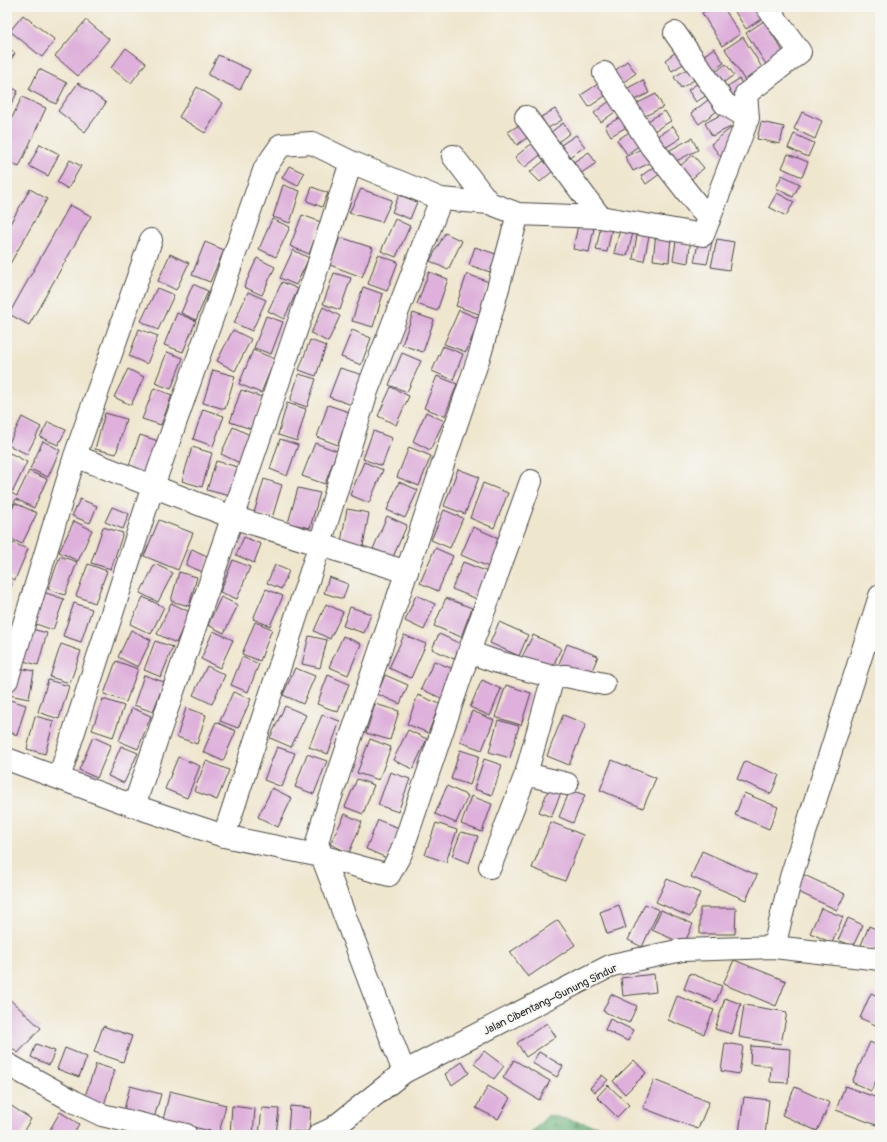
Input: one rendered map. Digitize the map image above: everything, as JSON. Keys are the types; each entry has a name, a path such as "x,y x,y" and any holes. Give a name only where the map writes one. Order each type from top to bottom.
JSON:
{"street":[{"path":"59,778 153,486 265,168 281,145 312,143 351,162 441,199 489,203 518,214 600,217 703,235 748,118 746,94 800,52 768,7"},
{"path":"675,33 725,104 748,118"},
{"path":"604,73 651,146 709,220"},
{"path":"526,117 600,217"},
{"path":"453,156 489,203"},
{"path":"134,806 316,272 351,162"},
{"path":"224,836 320,544 367,391 441,199"},
{"path":"404,1072 317,843 325,814 481,351 518,214"},
{"path":"7,680 75,456 151,240"},
{"path":"75,456 232,517 407,572"},
{"path":"7,759 134,806 224,836 321,856 389,875 401,853 469,652 531,481"},
{"path":"774,947 791,877 880,596"},
{"path":"469,652 494,661 553,677 566,676 604,684"},
{"path":"490,867 526,774 553,677"},
{"path":"526,774 567,784"},
{"name":"Jalan Cibentang–Gunung Sindur","path":"328,1133 404,1072 612,965 682,950 774,947 880,959"},
{"path":"7,1064 75,1102 102,1115 186,1135"}],"green space":[{"path":"548,1115 639,1135 529,1135"}],"building":[{"path":"712,7 723,7 740,34 722,46 702,13"},
{"path":"732,7 758,7 764,17 746,29"},
{"path":"23,15 55,40 42,57 10,31"},
{"path":"86,20 109,39 78,76 55,56"},
{"path":"764,21 784,53 766,64 746,33"},
{"path":"743,37 763,69 745,81 725,49"},
{"path":"126,48 146,63 131,83 111,68"},
{"path":"714,48 724,63 709,73 699,59"},
{"path":"7,49 15,53 7,66"},
{"path":"680,49 688,61 672,71 665,60"},
{"path":"218,55 250,70 240,90 208,75"},
{"path":"627,61 636,73 621,84 612,73"},
{"path":"726,64 734,75 717,87 709,77"},
{"path":"692,66 699,77 681,88 674,77"},
{"path":"39,69 67,83 56,104 29,90"},
{"path":"704,79 712,92 696,102 688,90"},
{"path":"739,79 748,93 730,104 721,90"},
{"path":"643,80 649,93 631,102 624,90"},
{"path":"78,83 106,103 85,132 58,111"},
{"path":"598,84 605,96 589,107 581,95"},
{"path":"7,85 18,91 7,113"},
{"path":"197,87 223,103 205,133 179,117"},
{"path":"656,94 663,107 643,117 636,104"},
{"path":"22,97 46,108 19,167 7,161 7,128"},
{"path":"712,97 720,109 699,124 691,113"},
{"path":"611,100 619,109 601,122 594,113"},
{"path":"555,109 562,120 548,128 541,117"},
{"path":"665,111 671,121 652,132 646,122"},
{"path":"728,111 735,125 712,136 705,123"},
{"path":"802,112 822,121 815,139 794,129"},
{"path":"624,115 630,125 611,136 605,126"},
{"path":"524,122 532,134 517,145 508,132"},
{"path":"761,122 784,127 780,144 757,139"},
{"path":"563,123 570,133 553,146 546,136"},
{"path":"673,126 681,138 663,149 656,137"},
{"path":"731,128 737,139 721,157 711,144"},
{"path":"634,129 643,143 627,154 617,140"},
{"path":"794,134 814,143 808,157 788,148"},
{"path":"576,135 585,147 566,159 558,147"},
{"path":"692,138 698,150 676,161 670,150"},
{"path":"535,141 544,152 524,168 515,157"},
{"path":"40,144 59,154 48,176 29,166"},
{"path":"645,147 652,162 633,171 625,157"},
{"path":"589,152 596,163 577,176 569,165"},
{"path":"788,154 808,162 802,177 782,168"},
{"path":"693,155 704,168 687,183 675,170"},
{"path":"70,160 81,166 68,189 57,182"},
{"path":"545,160 554,170 540,182 530,172"},
{"path":"659,163 664,171 646,184 641,176"},
{"path":"289,166 304,173 298,186 282,178"},
{"path":"782,175 800,184 793,197 776,188"},
{"path":"283,185 300,191 290,223 273,217"},
{"path":"312,187 328,193 322,207 307,201"},
{"path":"30,189 47,199 7,269 7,229"},
{"path":"361,189 392,200 382,222 349,213"},
{"path":"777,193 794,202 786,216 769,207"},
{"path":"399,195 417,202 410,219 392,212"},
{"path":"70,205 91,216 29,325 9,314"},
{"path":"302,215 321,222 309,254 290,246"},
{"path":"272,219 290,227 276,257 259,249"},
{"path":"395,219 410,226 396,257 381,251"},
{"path":"579,220 595,223 589,252 573,249"},
{"path":"602,220 613,223 607,252 596,250"},
{"path":"621,226 634,229 627,256 614,253"},
{"path":"638,229 650,231 644,261 633,259"},
{"path":"445,233 462,241 448,270 430,261"},
{"path":"656,233 671,235 669,262 653,260"},
{"path":"677,235 691,237 688,263 673,260"},
{"path":"700,235 713,238 707,264 694,262"},
{"path":"340,237 373,248 362,277 330,265"},
{"path":"717,239 734,242 729,270 711,267"},
{"path":"205,242 224,250 210,282 192,275"},
{"path":"475,247 496,254 490,272 469,265"},
{"path":"293,250 309,258 296,285 280,278"},
{"path":"170,254 189,263 176,290 158,281"},
{"path":"378,255 398,262 387,291 368,284"},
{"path":"257,258 275,267 262,295 244,287"},
{"path":"429,272 448,279 437,311 417,304"},
{"path":"334,273 351,278 340,310 323,304"},
{"path":"467,274 489,282 479,314 456,306"},
{"path":"282,282 298,289 284,319 268,311"},
{"path":"193,284 208,291 196,320 181,313"},
{"path":"363,287 383,294 373,327 352,321"},
{"path":"157,288 174,295 158,330 141,321"},
{"path":"248,292 266,300 252,331 234,323"},
{"path":"323,307 340,316 328,342 311,333"},
{"path":"459,310 480,319 466,352 444,344"},
{"path":"177,313 196,321 183,352 164,345"},
{"path":"413,313 434,320 423,352 402,345"},
{"path":"266,316 283,322 271,354 254,348"},
{"path":"139,329 158,336 147,364 129,356"},
{"path":"233,330 251,339 235,371 217,361"},
{"path":"352,330 371,338 361,365 341,357"},
{"path":"310,340 326,346 316,376 299,370"},
{"path":"443,346 463,354 453,380 432,371"},
{"path":"253,350 275,359 261,393 239,384"},
{"path":"167,352 183,358 171,389 155,383"},
{"path":"402,353 421,361 407,392 389,385"},
{"path":"340,368 363,375 352,405 329,397"},
{"path":"128,369 144,377 131,405 114,397"},
{"path":"213,370 235,376 225,409 203,403"},
{"path":"299,374 316,379 307,407 290,401"},
{"path":"437,376 457,384 445,416 424,408"},
{"path":"391,387 409,396 396,425 378,416"},
{"path":"154,388 172,395 161,425 142,419"},
{"path":"241,390 262,397 251,429 230,422"},
{"path":"287,403 306,409 297,441 278,435"},
{"path":"328,405 349,412 338,445 317,437"},
{"path":"203,409 224,416 213,446 193,439"},
{"path":"426,412 444,421 430,450 413,441"},
{"path":"105,413 126,419 116,454 95,449"},
{"path":"22,417 41,427 27,454 8,445"},
{"path":"48,422 66,430 58,445 40,437"},
{"path":"233,427 252,436 240,463 221,454"},
{"path":"373,431 392,438 382,466 363,459"},
{"path":"140,435 158,441 146,475 128,468"},
{"path":"280,439 298,445 287,476 270,469"},
{"path":"43,441 60,450 48,477 30,469"},
{"path":"315,443 337,451 325,484 302,476"},
{"path":"192,447 212,453 202,487 182,481"},
{"path":"409,447 431,456 419,486 397,477"},
{"path":"10,453 27,462 13,491 7,488 7,458"},
{"path":"216,461 238,467 230,496 207,490"},
{"path":"364,462 383,470 369,503 350,495"},
{"path":"458,469 479,477 465,514 444,506"},
{"path":"29,471 47,479 34,508 16,499 7,517 7,491 17,496"},
{"path":"264,479 282,485 272,518 254,513"},
{"path":"399,482 418,490 405,518 387,510"},
{"path":"483,483 508,493 494,528 470,518"},
{"path":"298,488 320,493 310,528 288,523"},
{"path":"80,499 97,506 90,523 72,516"},
{"path":"15,503 37,513 22,544 7,537 7,520"},
{"path":"112,507 129,514 123,529 105,522"},
{"path":"347,509 369,513 363,546 341,542"},
{"path":"444,510 463,518 450,548 431,540"},
{"path":"387,516 407,525 393,557 373,549"},
{"path":"159,520 193,533 178,570 144,556"},
{"path":"74,521 92,530 78,561 59,552"},
{"path":"103,527 123,533 111,569 91,563"},
{"path":"473,527 503,540 491,568 461,555"},
{"path":"244,537 261,544 254,563 236,555"},
{"path":"8,541 28,549 15,580 7,576"},
{"path":"435,548 453,556 438,591 420,583"},
{"path":"192,549 209,557 203,572 186,565"},
{"path":"60,556 77,562 65,595 48,589"},
{"path":"233,560 250,567 237,599 220,592"},
{"path":"463,562 488,572 477,599 452,589"},
{"path":"88,564 107,571 95,603 76,596"},
{"path":"155,564 173,573 158,602 140,593"},
{"path":"275,565 289,571 281,589 267,583"},
{"path":"179,572 197,577 189,606 171,601"},
{"path":"329,577 348,584 343,599 324,593"},
{"path":"7,582 12,584 7,594"},
{"path":"266,589 283,596 270,626 253,619"},
{"path":"43,592 64,599 53,630 33,623"},
{"path":"416,595 435,604 424,630 405,621"},
{"path":"143,597 164,607 151,634 130,624"},
{"path":"221,597 238,605 224,633 208,625"},
{"path":"446,598 472,608 461,637 434,626"},
{"path":"74,603 92,609 81,642 63,636"},
{"path":"171,603 190,612 176,643 157,634"},
{"path":"326,604 343,612 330,639 314,631"},
{"path":"350,607 371,614 364,633 343,626"},
{"path":"255,622 272,629 260,661 242,654"},
{"path":"499,622 528,635 519,656 490,643"},
{"path":"28,628 47,633 38,665 20,660"},
{"path":"131,630 151,640 138,667 118,657"},
{"path":"213,631 233,640 220,668 201,659"},
{"path":"439,634 461,644 454,659 432,649"},
{"path":"404,635 426,644 411,678 389,668"},
{"path":"533,635 561,648 551,671 522,657"},
{"path":"309,636 327,640 320,668 302,664"},
{"path":"343,636 361,644 348,675 329,667"},
{"path":"155,641 173,647 161,677 144,670"},
{"path":"61,644 81,651 70,683 50,677"},
{"path":"567,644 598,656 589,678 558,666"},
{"path":"242,657 259,664 248,692 231,685"},
{"path":"116,661 138,669 126,702 104,694"},
{"path":"434,661 455,670 443,699 421,689"},
{"path":"207,666 225,675 212,704 193,695"},
{"path":"15,667 34,671 29,699 9,695"},
{"path":"295,668 315,676 303,704 283,695"},
{"path":"144,675 164,682 153,712 134,705"},
{"path":"328,675 349,684 338,712 317,704"},
{"path":"385,675 408,685 400,704 377,694"},
{"path":"48,680 69,686 59,719 38,712"},
{"path":"482,680 501,689 490,716 470,707"},
{"path":"506,685 531,693 521,725 495,717"},
{"path":"233,692 251,699 238,728 220,721"},
{"path":"418,695 440,704 428,733 407,724"},
{"path":"7,699 26,705 17,735 7,731"},
{"path":"103,699 124,706 113,737 92,730"},
{"path":"375,704 399,711 390,740 366,733"},
{"path":"285,706 306,715 291,747 270,738"},
{"path":"132,708 151,716 138,749 119,741"},
{"path":"186,708 206,715 197,744 177,737"},
{"path":"472,711 494,720 482,750 460,742"},
{"path":"322,715 340,721 328,754 309,747"},
{"path":"563,715 586,724 569,765 547,756"},
{"path":"35,716 54,721 45,754 27,749"},
{"path":"498,720 519,726 510,758 489,752"},
{"path":"216,722 236,731 223,761 203,752"},
{"path":"408,730 427,739 413,769 393,760"},
{"path":"93,737 111,745 97,778 79,770"},
{"path":"370,739 391,747 379,780 357,773"},
{"path":"121,746 138,753 124,783 108,776"},
{"path":"277,747 295,753 282,787 264,780"},
{"path":"460,750 479,756 470,785 451,779"},
{"path":"307,754 327,761 314,794 295,787"},
{"path":"178,757 200,766 187,798 165,789"},
{"path":"484,759 502,765 492,795 474,789"},
{"path":"612,760 656,778 643,808 600,790"},
{"path":"206,761 229,770 217,800 194,791"},
{"path":"745,761 779,775 771,794 737,779"},
{"path":"390,772 410,779 398,812 378,805"},
{"path":"357,779 374,785 363,814 345,807"},
{"path":"447,786 468,796 456,823 435,814"},
{"path":"272,788 292,798 278,827 258,817"},
{"path":"549,788 561,793 551,817 539,812"},
{"path":"570,790 585,795 573,823 559,817"},
{"path":"744,793 778,807 769,829 735,815"},
{"path":"471,796 492,804 482,832 461,824"},
{"path":"345,814 362,822 349,853 330,844"},
{"path":"378,820 399,828 387,858 366,849"},
{"path":"551,822 583,835 565,881 532,868"},
{"path":"436,823 457,830 446,862 425,855"},
{"path":"461,832 478,836 469,863 452,856"},
{"path":"702,851 757,875 746,900 691,877"},
{"path":"800,873 845,894 837,910 792,889"},
{"path":"667,879 700,893 690,917 656,902"},
{"path":"645,904 659,910 642,947 628,940"},
{"path":"619,905 626,928 607,934 600,912"},
{"path":"700,908 736,908 735,934 700,934"},
{"path":"821,908 843,917 832,943 810,933"},
{"path":"661,910 693,924 684,944 652,930"},
{"path":"848,918 863,925 853,946 838,940"},
{"path":"558,920 575,945 528,977 510,952"},
{"path":"869,926 880,931 880,953 861,945"},
{"path":"734,960 786,981 776,1006 723,984"},
{"path":"690,973 722,986 716,1002 684,989"},
{"path":"654,974 656,992 623,996 621,978"},
{"path":"871,993 880,997 880,1027 860,1018"},
{"path":"611,994 637,1006 629,1023 603,1011"},
{"path":"677,996 714,1010 704,1034 668,1020"},
{"path":"7,997 41,1028 18,1053 7,1044"},
{"path":"725,998 741,1004 732,1034 715,1029"},
{"path":"744,1005 787,1012 781,1044 739,1037"},
{"path":"610,1019 633,1030 628,1041 605,1030"},
{"path":"547,1023 556,1037 526,1057 517,1043"},
{"path":"103,1026 132,1036 123,1062 94,1052"},
{"path":"870,1042 880,1047 880,1072 871,1091 852,1082"},
{"path":"725,1043 743,1046 739,1074 721,1071"},
{"path":"36,1044 55,1051 49,1065 31,1057"},
{"path":"751,1046 790,1049 788,1083 770,1082 771,1066 750,1064"},
{"path":"65,1048 87,1057 79,1077 57,1069"},
{"path":"484,1051 504,1066 494,1079 474,1064"},
{"path":"539,1052 563,1066 557,1077 532,1063"},
{"path":"514,1060 550,1081 539,1100 503,1078"},
{"path":"634,1060 646,1073 625,1094 613,1081"},
{"path":"462,1062 469,1073 452,1085 445,1074"},
{"path":"96,1064 115,1070 104,1105 84,1099"},
{"path":"602,1075 608,1080 595,1092 590,1088"},
{"path":"654,1080 709,1102 698,1129 643,1108"},
{"path":"608,1085 629,1105 617,1117 597,1097"},
{"path":"130,1086 161,1094 154,1118 124,1110"},
{"path":"488,1086 510,1098 498,1119 476,1108"},
{"path":"845,1086 880,1099 879,1126 836,1110"},
{"path":"795,1087 830,1103 817,1131 782,1115"},
{"path":"170,1091 226,1105 219,1133 163,1120"},
{"path":"744,1097 769,1100 765,1135 739,1133"},
{"path":"7,1103 31,1119 21,1135 7,1135"},
{"path":"232,1106 255,1109 253,1135 230,1135"},
{"path":"290,1106 311,1108 309,1132 288,1131"},
{"path":"262,1108 279,1109 276,1135 259,1135"},
{"path":"60,1112 79,1124 73,1135 47,1135"}]}
